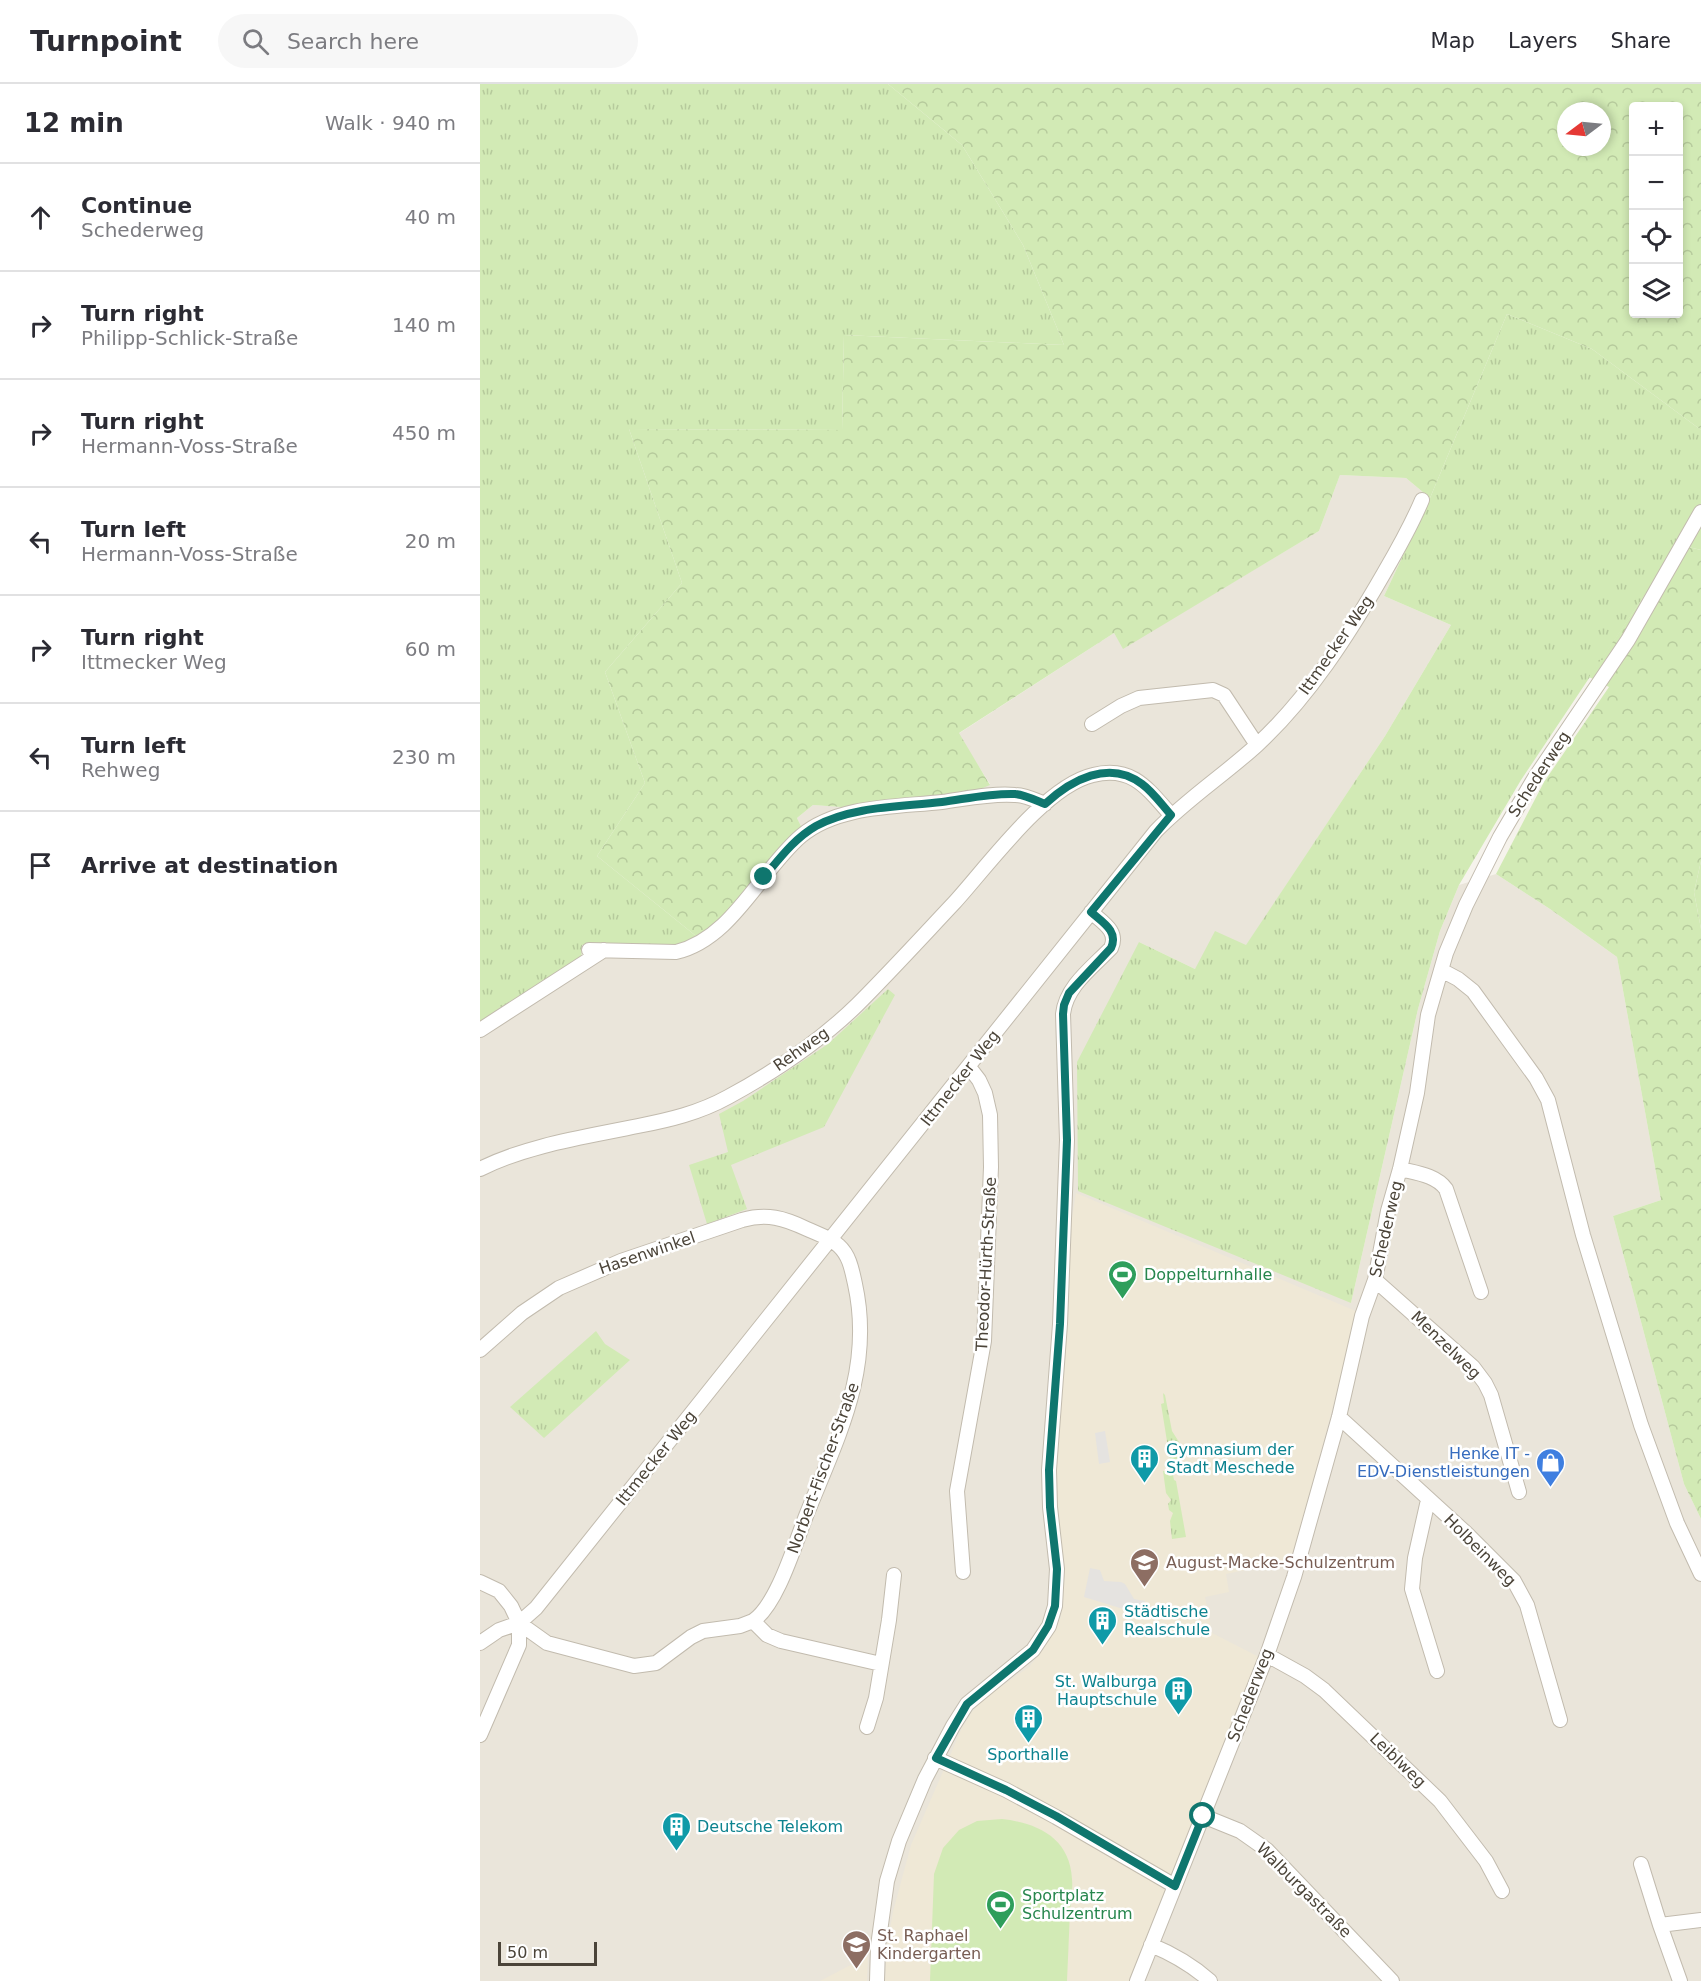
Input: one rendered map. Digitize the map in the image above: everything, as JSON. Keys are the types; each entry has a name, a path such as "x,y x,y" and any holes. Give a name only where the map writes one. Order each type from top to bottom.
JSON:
{"street":[{"name":"Ittmecker Weg","path":"480,1643 499,1630 519,1623 544,1599 1091,912 1171,815 1257,745 1318,676 1406,536 1422,500"},
{"name":"Schederweg","path":"1137,1981 1267,1655 1294,1577 1339,1417 1362,1316 1375,1280 1417,1093 1428,1015 1446,953 1466,905 1500,837 1534,779 1628,640 1701,512"},
{"path":"1092,724 1132,700 1213,690 1224,695 1257,745"},
{"name":"Rehweg","path":"480,1169 523,1152 699,1111 734,1094 794,1056 856,1005 955,902 1017,832 1062,789 1078,780 1110,772 1127,775 1140,782 1171,815"},
{"path":"589,950 676,952 700,943 732,916 784,853 803,834 840,816 999,795 1022,795 1045,804"},
{"path":"877,1981 878,1946 887,1881 905,1826 936,1758 967,1704 1028,1655 1042,1637 1053,1617 1058,1576 1050,1507 1049,1470 1060,1324 1067,1140 1063,1014 1069,993 1111,948 1114,939 1112,932 1091,912"},
{"path":"480,1030 604,950"},
{"path":"1441,970 1458,978 1473,991 1544,1091 1583,1235 1641,1425 1677,1523 1701,1574"},
{"name":"Theodor-Hürth-Straße","path":"963,1572 957,1491 984,1341 991,1167 990,1115 986,1093 980,1080 969,1067"},
{"path":"1400,1169 1432,1178 1446,1189 1481,1292"},
{"name":"Hasenwinkel","path":"480,1350 522,1313 559,1288 621,1262 742,1220 762,1215 775,1216 831,1240"},
{"name":"Norbert-Fischer-Straße","path":"753,1621 766,1608 785,1569 843,1423 857,1374 861,1329 856,1292 849,1261 840,1246 831,1240"},
{"name":"Menzelweg","path":"1375,1280 1477,1372 1491,1395 1513,1455 1519,1492"},
{"name":"Holbeinweg","path":"1339,1417 1509,1575 1527,1605 1560,1720"},
{"path":"1428,1500 1415,1558 1412,1589 1437,1671"},
{"path":"867,1726 876,1698 894,1575"},
{"path":"480,1582 495,1588 502,1594 519,1623 547,1643 634,1666 656,1663 703,1631 740,1626 753,1621 767,1635 781,1641 881,1664"},
{"path":"480,1735 518,1653 519,1623"},
{"name":"Leiblweg","path":"1267,1655 1305,1676 1324,1690 1440,1801 1485,1861 1502,1891"},
{"path":"936,1758 1056,1816 1175,1886"},
{"name":"Walburgastraße","path":"1203,1816 1240,1831 1267,1850 1392,1981"},
{"path":"1641,1864 1659,1925 1680,1981"},
{"path":"1659,1925 1701,1920"},
{"path":"1151,1945 1188,1963 1210,1981"}],"shaded area":[{"path":"1340,475 1406,478 1430,498 1384,596 1451,625 1385,736 1246,946 1195,969 1139,942 1351,1303 1418,1009 1440,931 1459,885 1496,874 1617,957 1661,1200 1613,1216 1684,1484 1701,1519 1701,1981 480,1981 480,1025 581,945 680,944 710,927 737,903 775,853 802,828 797,818 813,805 841,807 990,784 958,734 1114,633 1123,648 1319,531"},
{"name":"August-Macke-Schulzentrum","path":"1076,1193 1358,1312 1292,1560 1226,1574 1229,1592 1205,1597 1212,1633 1259,1657 1129,1981 885,1981 887,1945 893,1912 911,1845 962,1728 983,1699 1029,1667 1043,1650 1061,1617 1064,1582 1054,1477 1064,1362 1071,1225"},
{"path":"1105,1431 1110,1462 1099,1464 1095,1433"},
{"path":"1090,1568 1100,1570 1104,1581 1125,1584 1134,1599 1145,1601 1143,1615 1084,1597"},
{"name":"St. Raphael Kindergarten","path":"868,1956 867,1981 820,1981"}],"green space":[{"path":"480,84 888,84 962,145 1023,245 1064,345 844,335 842,430 629,429 682,583 605,672 645,783 597,856 696,936 680,944 582,945 581,961 480,1025"},
{"path":"888,84 1701,84 1701,430 1592,349 1507,314 1430,498 1406,478 1340,475 1319,531 1123,649 1114,633 959,733 990,785 954,800 841,807 813,805 797,818 802,828 775,853 737,903 696,936 597,856 645,783 605,672 682,583 629,429 842,430 844,335 1064,345 1023,245 962,145"},
{"path":"1507,314 1592,349 1701,430 1701,550 1676,544 1656,578 1521,780 1459,885 1440,931 1418,1009 1351,1303 1078,1191 1077,1062 1139,942 1195,969 1215,931 1246,945 1385,736 1451,625 1384,596 1430,498"},
{"path":"1676,544 1701,550 1701,861 1694,892 1701,929 1701,1519 1684,1484 1613,1216 1661,1200 1617,957 1496,874 1544,782 1609,687 1589,677 1656,578"},
{"path":"1701,861 1701,929 1694,892"},
{"path":"888,989 895,995 824,1127 731,1165 747,1209 707,1224 689,1165 728,1152 719,1114 743,1101 828,1044"},
{"path":"596,1331 605,1344 630,1360 544,1438 510,1407"},
{"path":"1163,1393 1172,1431 1179,1442 1184,1458 1170,1460 1161,1404 1164,1403"},
{"path":"1172,1470 1186,1537 1172,1539 1170,1521 1173,1513 1169,1510 1168,1504 1171,1500 1166,1493 1163,1471"},
{"name":"Sportplatz Schulzentrum","path":"1002,1819 1028,1824 1050,1835 1065,1853 1070,1865 1072,1895 1067,1981 930,1981 934,1874 943,1848 959,1830 977,1821"}],"place":[{"name":"Doppelturnhalle","path":"1123,1300"},
{"name":"Gymnasium der Stadt Meschede","path":"1145,1484"},
{"name":"Henke IT - EDV-Dienstleistungen","path":"1551,1488"},
{"name":"August-Macke-Schulzentrum","path":"1145,1588"},
{"name":"Städtische Realschule","path":"1103,1646"},
{"name":"St. Walburga Hauptschule","path":"1178,1716"},
{"name":"Sporthalle","path":"1028,1744"},
{"name":"Deutsche Telekom","path":"676,1852"},
{"name":"Sportplatz Schulzentrum","path":"1001,1930"},
{"name":"St. Raphael Kindergarten","path":"856,1970"}],"route":[{"path":"764,877 803,834 840,816 881,809 1014,794 1045,804 1062,789 1078,780 1100,773 1120,773 1134,778 1147,788 1171,815 1091,912 1114,934 1113,942 1111,948 1076,985 1066,998 1064,1005 1067,1140 1060,1324 1049,1470 1050,1507 1058,1582 1053,1617 1033,1650 967,1704 936,1758 1056,1816 1175,1886 1203,1816"}]}
